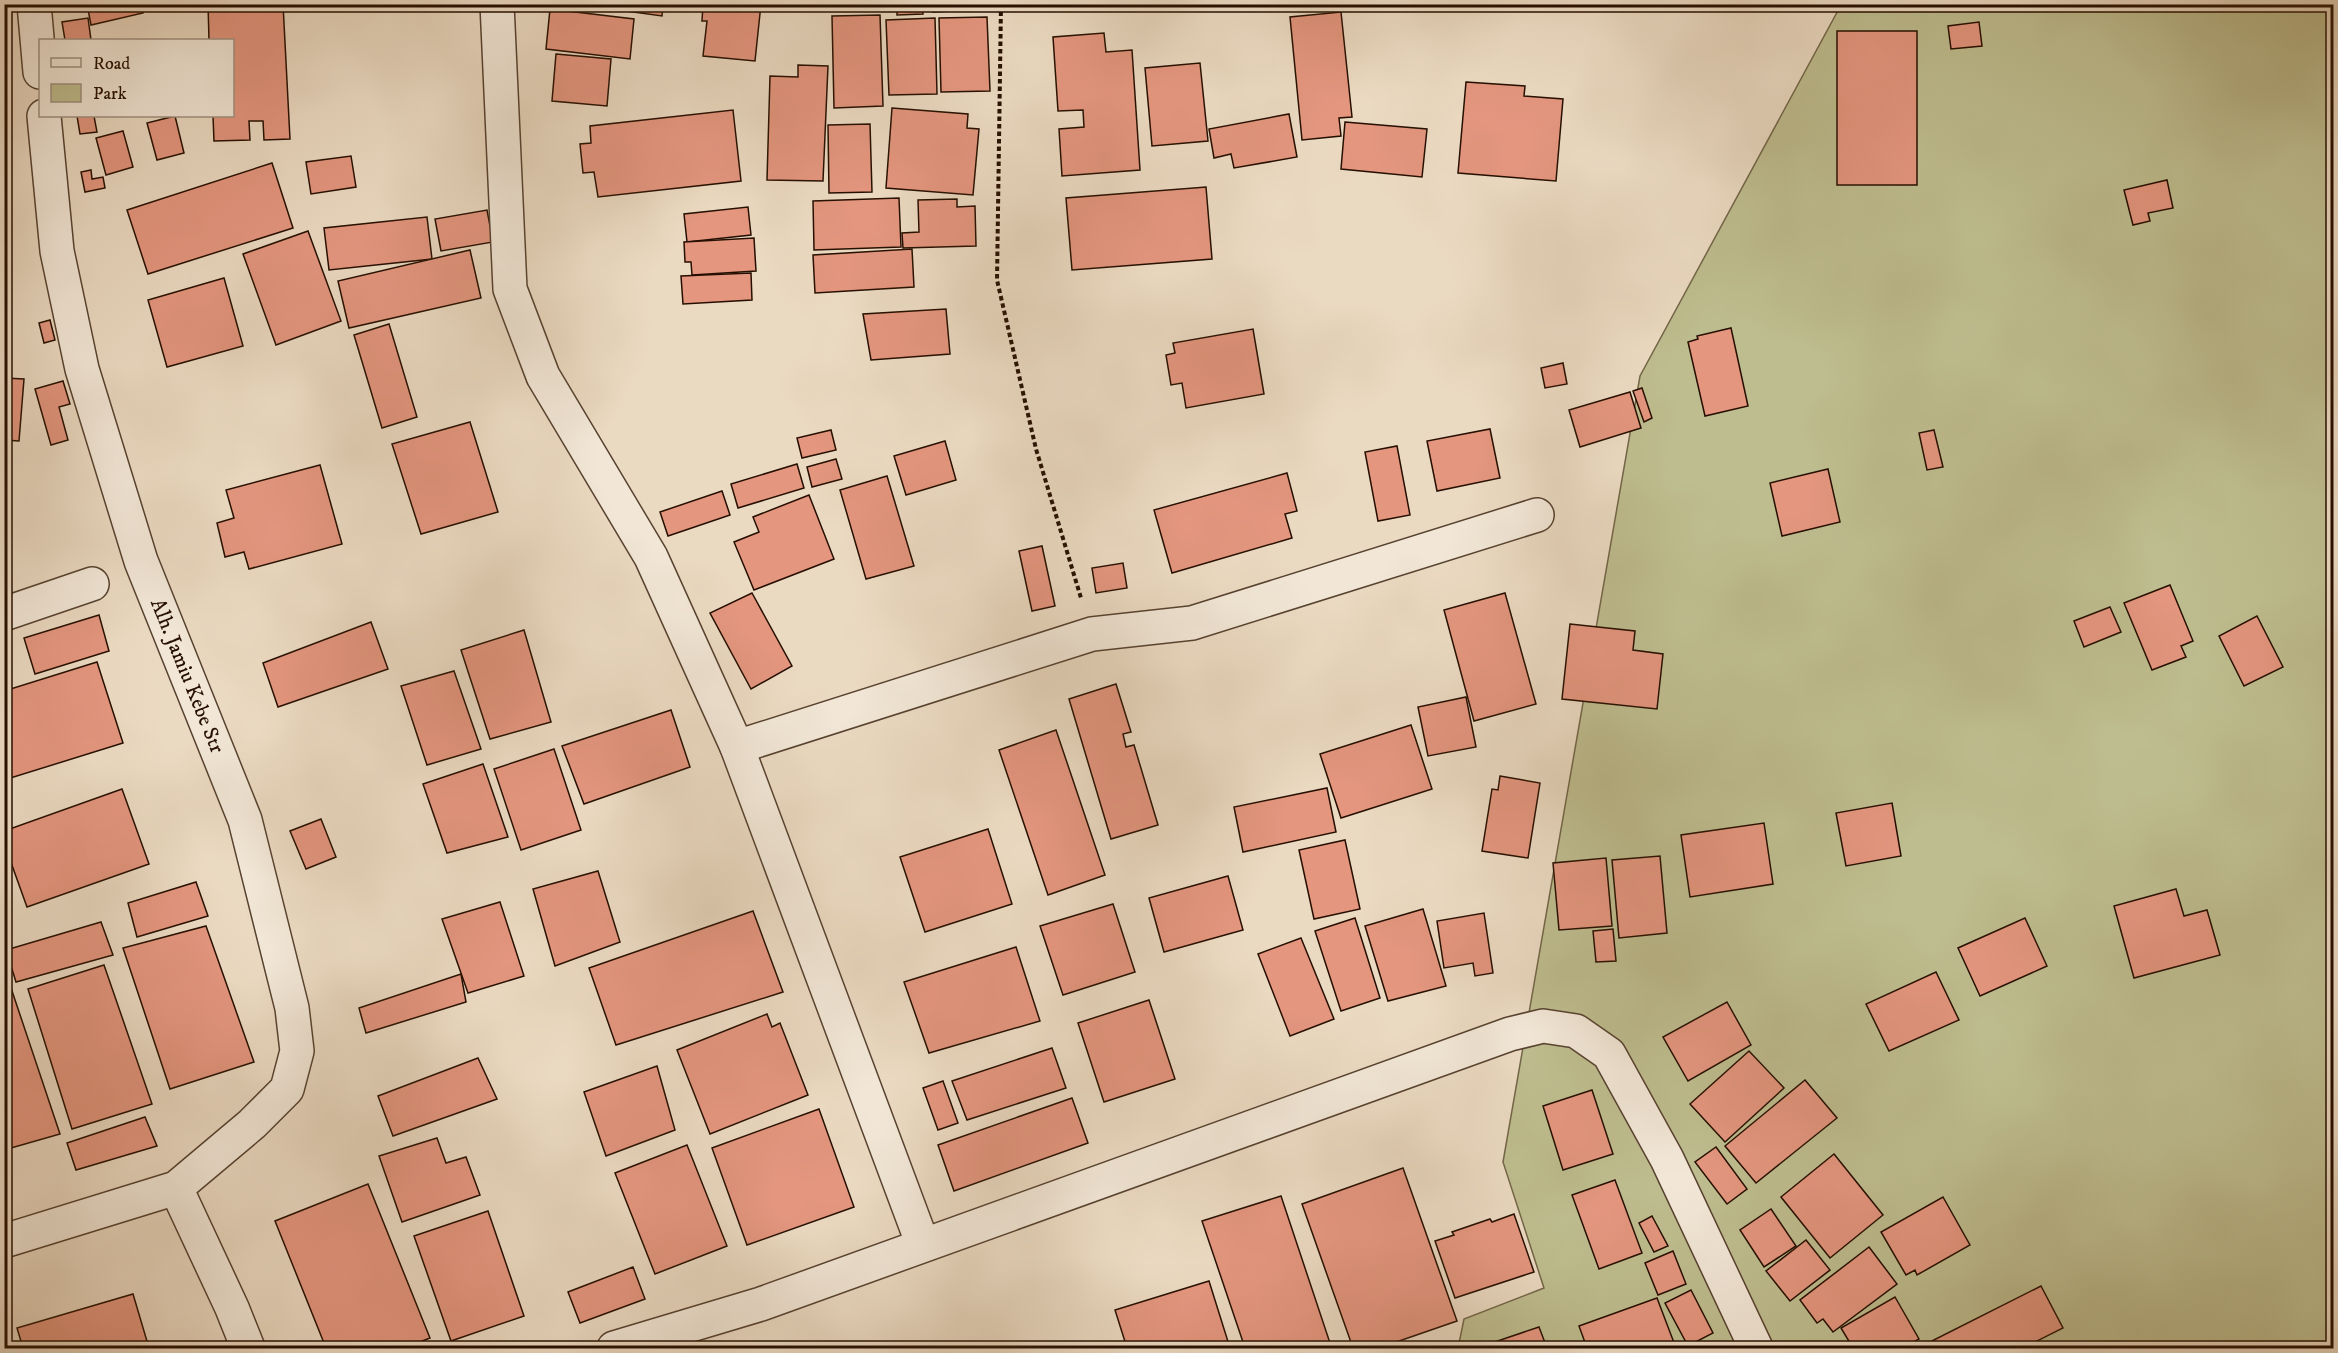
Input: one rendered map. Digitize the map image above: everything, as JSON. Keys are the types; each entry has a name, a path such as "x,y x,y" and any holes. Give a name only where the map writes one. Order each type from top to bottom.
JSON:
{"street":[{"path":"34,4 39,61"},
{"path":"497,4 510,290 543,376 651,557 737,747 923,1245"},
{"name":"Alh. Jamiu Kebe Str","path":"44,117 57,251 82,369 141,561 245,820 292,1008 297,1051 287,1089 252,1124 176,1188"},
{"path":"737,747 1092,634 1192,623 1537,515"},
{"path":"4,614 92,584"},
{"path":"614,1348 762,1304 1510,1034 1543,1026 1576,1031 1609,1054 1667,1159 1756,1348"},
{"path":"4,1241 176,1188 232,1308 248,1348"}],"path":[{"path":"1001,4 997,280 1036,449 1092,634"}],"green space":[{"path":"1841,5 2333,5 2333,1348 1458,1348 1464,1319 1544,1288 1503,1162 1640,376"}],"building":[{"path":"87,4 142,4 143,13 91,25"},
{"path":"208,4 283,4 290,139 264,140 263,121 249,121 250,140 214,141 213,117 234,117 234,39 209,39"},
{"path":"575,4 663,4 662,16"},
{"path":"703,4 761,4 755,61 703,56 707,21 702,21"},
{"path":"897,4 922,4 923,14 897,15"},
{"path":"933,4 952,4 952,11 933,12"},
{"path":"550,9 634,19 630,59 546,49"},
{"path":"1341,12 1352,117 1339,118 1341,136 1302,140 1290,17"},
{"path":"880,15 883,106 834,108 832,16"},
{"path":"987,17 990,91 941,92 939,18"},
{"path":"88,18 91,39 65,39 62,22"},
{"path":"935,18 937,94 889,95 886,20"},
{"path":"1979,22 1982,46 1951,49 1948,26"},
{"path":"1837,31 1917,31 1917,185 1837,185"},
{"path":"1104,33 1106,52 1132,50 1140,170 1062,176 1059,129 1084,127 1083,110 1058,111 1053,37"},
{"path":"556,54 611,59 607,106 552,101"},
{"path":"1200,63 1208,141 1152,146 1145,68"},
{"path":"798,65 828,66 823,181 767,180 770,76 798,77"},
{"path":"1466,82 1525,86 1524,96 1563,99 1556,181 1458,173"},
{"path":"892,108 968,114 967,128 979,129 973,195 886,188"},
{"path":"733,110 741,181 598,197 594,172 583,173 580,144 591,143 590,126"},
{"path":"1289,114 1297,157 1234,168 1231,154 1214,158 1209,129"},
{"path":"77,117 94,117 97,132 80,134"},
{"path":"175,117 184,153 157,160 147,123"},
{"path":"1345,122 1427,129 1422,177 1341,169"},
{"path":"870,124 872,192 829,193 828,125"},
{"path":"123,131 133,167 106,175 96,138"},
{"path":"351,156 356,187 311,194 306,162"},
{"path":"272,163 293,228 148,274 127,210"},
{"path":"91,170 92,179 103,177 105,188 85,192 81,172"},
{"path":"2167,180 2173,208 2148,213 2150,221 2133,225 2124,190"},
{"path":"1206,187 1212,259 1072,270 1066,198"},
{"path":"899,198 901,247 814,250 813,201"},
{"path":"957,199 957,207 975,206 976,246 903,248 902,233 919,232 918,200"},
{"path":"748,207 751,235 687,242 684,214"},
{"path":"487,210 493,242 441,251 435,219"},
{"path":"427,217 432,259 329,270 324,228"},
{"path":"308,231 341,321 276,345 243,254"},
{"path":"754,238 756,271 692,275 691,262 685,262 684,242"},
{"path":"912,249 914,287 815,293 813,255"},
{"path":"470,250 481,298 349,328 338,281"},
{"path":"751,273 752,300 683,304 681,276"},
{"path":"224,278 243,346 167,367 148,300"},
{"path":"946,309 950,354 871,360 863,314"},
{"path":"50,320 55,340 44,343 39,323"},
{"path":"389,324 417,417 382,428 354,335"},
{"path":"1731,328 1748,406 1705,416 1688,342 1698,339 1697,336"},
{"path":"1253,329 1264,394 1186,408 1182,383 1171,385 1166,355 1175,353 1173,343"},
{"path":"1563,363 1567,384 1545,388 1541,368"},
{"path":"4,378 24,379 19,441 4,440"},
{"path":"63,381 70,404 59,407 68,440 51,445 35,389"},
{"path":"1642,388 1652,418 1644,422 1633,391"},
{"path":"1630,392 1641,428 1580,447 1569,410"},
{"path":"470,422 498,512 421,534 392,444"},
{"path":"1490,429 1500,478 1437,491 1427,441"},
{"path":"831,430 836,450 802,458 797,438"},
{"path":"1934,430 1943,467 1927,470 1919,433"},
{"path":"945,441 956,480 906,495 894,456"},
{"path":"1397,446 1410,515 1378,521 1365,452"},
{"path":"836,459 842,479 812,487 807,467"},
{"path":"797,464 804,488 738,508 731,484"},
{"path":"320,465 342,544 249,569 244,552 225,557 217,523 234,518 226,490"},
{"path":"1828,469 1840,522 1782,536 1770,483"},
{"path":"1287,473 1297,511 1285,514 1292,538 1172,573 1154,510"},
{"path":"887,476 914,566 866,579 840,490"},
{"path":"722,491 730,515 668,536 660,512"},
{"path":"809,495 834,559 754,590 734,542 759,532 753,517"},
{"path":"1042,546 1055,606 1032,611 1019,551"},
{"path":"1123,563 1127,588 1096,593 1092,568"},
{"path":"2170,585 2193,641 2181,646 2186,657 2152,670 2124,603"},
{"path":"752,593 792,666 751,689 710,613"},
{"path":"1505,593 1536,704 1474,721 1444,610"},
{"path":"2110,607 2121,632 2084,647 2074,621"},
{"path":"99,615 109,651 35,674 24,638"},
{"path":"2257,616 2283,667 2244,686 2219,636"},
{"path":"371,622 388,669 278,707 263,663"},
{"path":"1570,624 1635,631 1633,650 1663,654 1657,709 1562,699"},
{"path":"524,630 551,722 490,739 461,650"},
{"path":"97,662 123,743 4,780 4,691"},
{"path":"454,671 481,749 427,765 401,686"},
{"path":"1116,684 1131,732 1123,734 1126,747 1134,745 1158,825 1111,839 1069,699"},
{"path":"1466,697 1476,747 1428,756 1418,707"},
{"path":"671,710 690,767 584,804 562,746"},
{"path":"1411,725 1432,789 1341,818 1320,754"},
{"path":"1056,730 1105,875 1048,895 999,750"},
{"path":"554,749 581,830 521,850 494,769"},
{"path":"483,764 508,837 447,853 423,784"},
{"path":"1500,776 1540,783 1528,858 1482,851 1492,789 1498,790"},
{"path":"1327,788 1336,832 1243,852 1234,807"},
{"path":"122,789 149,864 27,907 4,843 4,831"},
{"path":"1892,803 1901,856 1846,866 1836,813"},
{"path":"321,819 336,857 306,869 290,831"},
{"path":"1764,823 1773,884 1690,897 1681,835"},
{"path":"988,829 1012,904 925,932 900,857"},
{"path":"1345,840 1360,909 1314,919 1299,850"},
{"path":"1660,856 1667,933 1619,938 1612,860"},
{"path":"1606,858 1612,926 1559,930 1553,863"},
{"path":"598,871 620,942 555,966 533,889"},
{"path":"1228,876 1243,930 1164,952 1149,898"},
{"path":"196,882 208,916 137,937 128,903"},
{"path":"2176,889 2184,916 2207,910 2220,955 2134,978 2114,906"},
{"path":"500,902 524,976 468,993 442,919"},
{"path":"1113,904 1135,972 1063,995 1040,926"},
{"path":"1423,909 1446,986 1388,1001 1365,926"},
{"path":"753,911 783,992 616,1045 589,968"},
{"path":"1484,913 1493,973 1475,976 1473,963 1444,968 1437,921"},
{"path":"1355,918 1380,998 1341,1011 1315,931"},
{"path":"2025,918 2047,966 1980,996 1958,948"},
{"path":"101,922 113,955 16,982 6,950"},
{"path":"206,926 254,1062 170,1089 123,948"},
{"path":"1613,929 1616,961 1596,962 1593,931"},
{"path":"1301,938 1334,1019 1290,1036 1258,954"},
{"path":"1016,947 1040,1021 929,1053 904,982"},
{"path":"104,965 152,1104 72,1129 28,989"},
{"path":"4,967 60,1134 4,1150"},
{"path":"1936,972 1959,1020 1889,1051 1866,1004"},
{"path":"461,974 466,1002 366,1033 359,1008"},
{"path":"1149,1000 1175,1079 1104,1102 1078,1023"},
{"path":"1727,1002 1751,1045 1688,1081 1663,1037"},
{"path":"767,1014 772,1027 780,1023 808,1095 710,1134 677,1050"},
{"path":"1052,1048 1066,1088 967,1120 952,1081"},
{"path":"1749,1051 1784,1088 1725,1142 1690,1104"},
{"path":"478,1058 497,1099 393,1136 378,1096"},
{"path":"657,1066 675,1130 606,1156 584,1092"},
{"path":"1805,1080 1837,1118 1756,1183 1725,1146"},
{"path":"943,1081 958,1123 938,1130 923,1088"},
{"path":"1592,1090 1613,1154 1563,1170 1543,1106"},
{"path":"1072,1098 1088,1143 954,1191 938,1145"},
{"path":"819,1109 854,1207 747,1245 712,1148"},
{"path":"145,1117 157,1146 76,1170 67,1143"},
{"path":"437,1138 446,1163 466,1157 480,1195 402,1222 379,1156"},
{"path":"687,1145 727,1246 655,1274 615,1173"},
{"path":"1716,1147 1747,1189 1727,1204 1695,1162"},
{"path":"1834,1154 1883,1215 1830,1258 1781,1197"},
{"path":"1403,1168 1457,1321 1379,1348 1353,1348 1302,1204"},
{"path":"1615,1180 1642,1253 1599,1269 1572,1195"},
{"path":"368,1184 430,1338 404,1348 326,1348 275,1221"},
{"path":"1281,1196 1330,1343 1315,1348 1245,1348 1202,1221"},
{"path":"1943,1197 1970,1245 1917,1275 1915,1270 1906,1275 1881,1232"},
{"path":"1771,1209 1796,1246 1764,1267 1740,1230"},
{"path":"488,1211 524,1316 451,1341 414,1236"},
{"path":"1514,1214 1534,1272 1455,1298 1435,1241 1454,1235 1452,1232 1490,1219 1492,1222"},
{"path":"1652,1216 1668,1246 1654,1252 1639,1223"},
{"path":"1806,1240 1830,1270 1790,1301 1766,1271"},
{"path":"1869,1247 1897,1284 1833,1332 1823,1319 1817,1323 1800,1300"},
{"path":"1673,1251 1686,1284 1658,1295 1645,1263"},
{"path":"633,1267 645,1299 580,1323 568,1292"},
{"path":"1209,1281 1230,1348 1127,1348 1115,1310"},
{"path":"2041,1286 2063,1328 2023,1348 1918,1348"},
{"path":"1691,1290 1713,1333 1688,1346 1665,1303"},
{"path":"133,1294 149,1348 23,1348 17,1328"},
{"path":"1895,1297 1919,1339 1903,1348 1853,1348 1841,1328"},
{"path":"1657,1298 1676,1348 1587,1348 1579,1326"},
{"path":"1539,1327 1547,1348 1477,1348"},
{"path":"8,1331 12,1348 4,1348 4,1332"}]}
